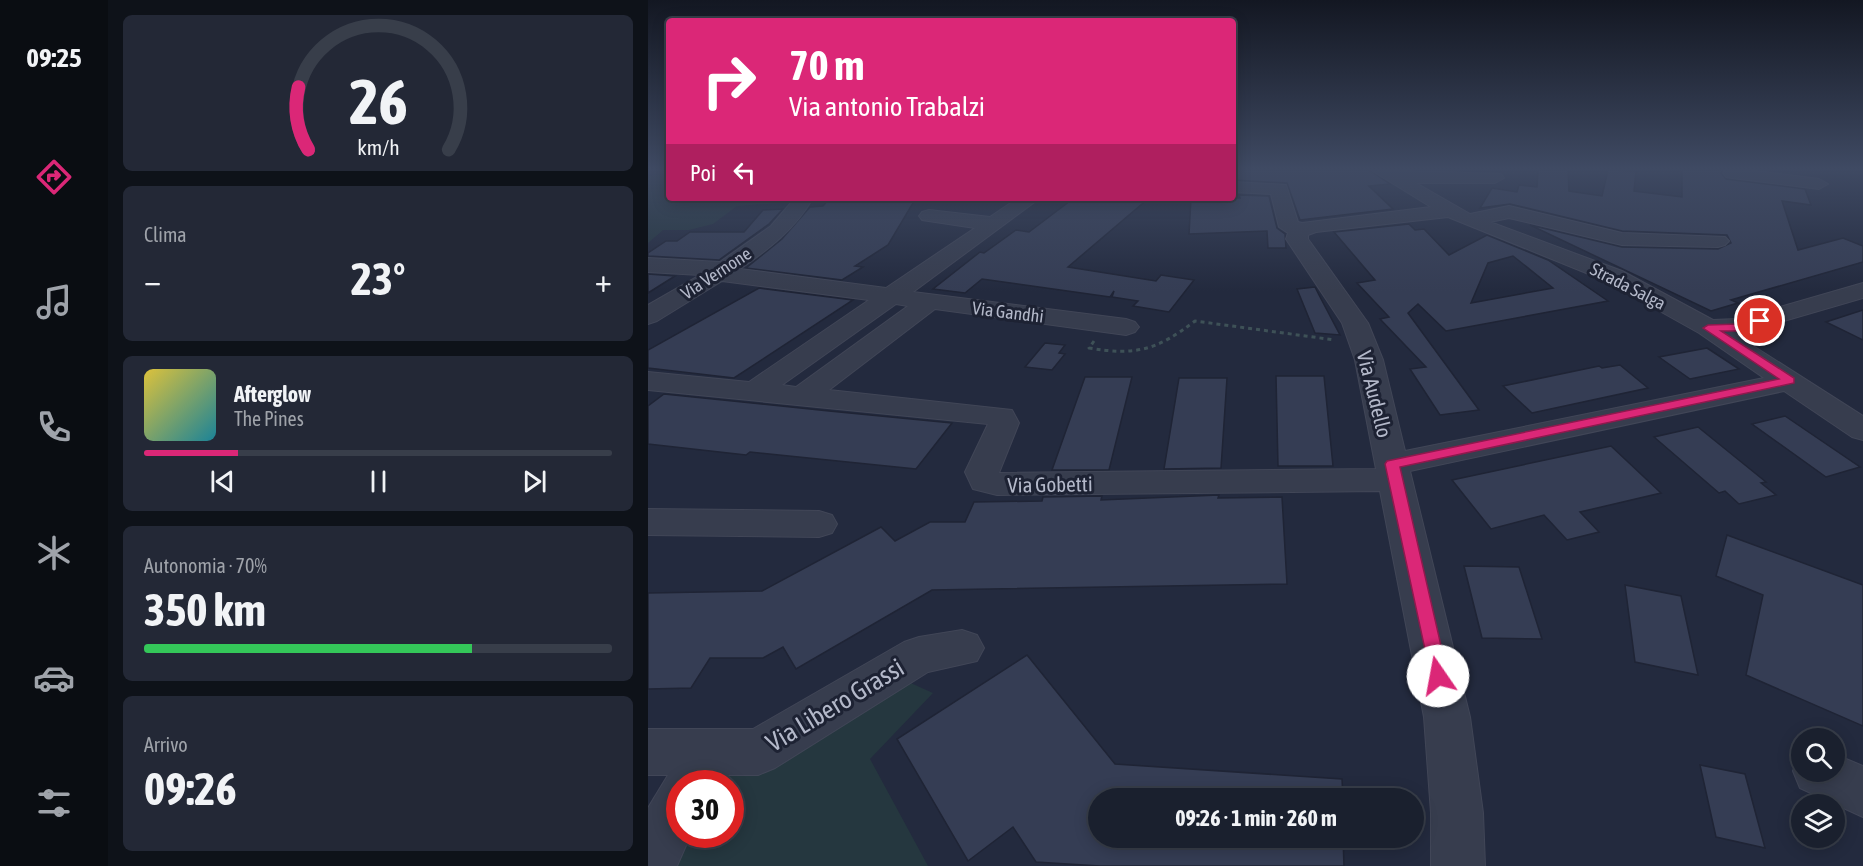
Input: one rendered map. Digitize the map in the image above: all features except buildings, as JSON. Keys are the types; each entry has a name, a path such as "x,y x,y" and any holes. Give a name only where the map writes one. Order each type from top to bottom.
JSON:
{"street":[{"name":"Via Vernone","path":"648,316 768,239 796,210"},
{"path":"754,392 1013,210"},
{"path":"1285,210 1289,226 1302,229 1312,226 1509,212 1622,239 1718,241"},
{"name":"Strada Salga","path":"1449,210 1614,276 1708,328 1863,430"},
{"path":"928,216 994,224"},
{"name":"Via Audello","path":"1302,229 1298,239 1301,246 1355,323 1369,360 1447,717 1457,813 1458,866"},
{"name":"Via Gandhi","path":"648,266 719,271 929,302 1116,326"},
{"path":"1708,328 1740,327 1863,290"},
{"path":"802,396 929,302"},
{"name":"Via Gobetti","path":"648,381 1001,416 1004,423 982,472 985,481 997,484 1395,472"},
{"path":"1395,472 1790,381"},
{"path":"648,522 819,524"},
{"name":"Via Libero Grassi","path":"648,752 699,767 758,752 919,654 962,648"},
{"path":"1842,782 1863,792"},
{"path":"650,866 656,846 666,828"}],"path":[{"path":"1116,326 1089,348 1115,352 1142,352 1165,345 1195,321 1363,344"}],"shaded area":[{"path":"648,210 731,210 713,224 689,230 663,230 648,243"},
{"path":"895,676 933,693 870,759 928,866 675,866 681,848 744,848 744,770 718,769"}],"route":[{"path":"1438,676 1392,464 1790,381 1708,328 1740,327 1760,321"}]}
